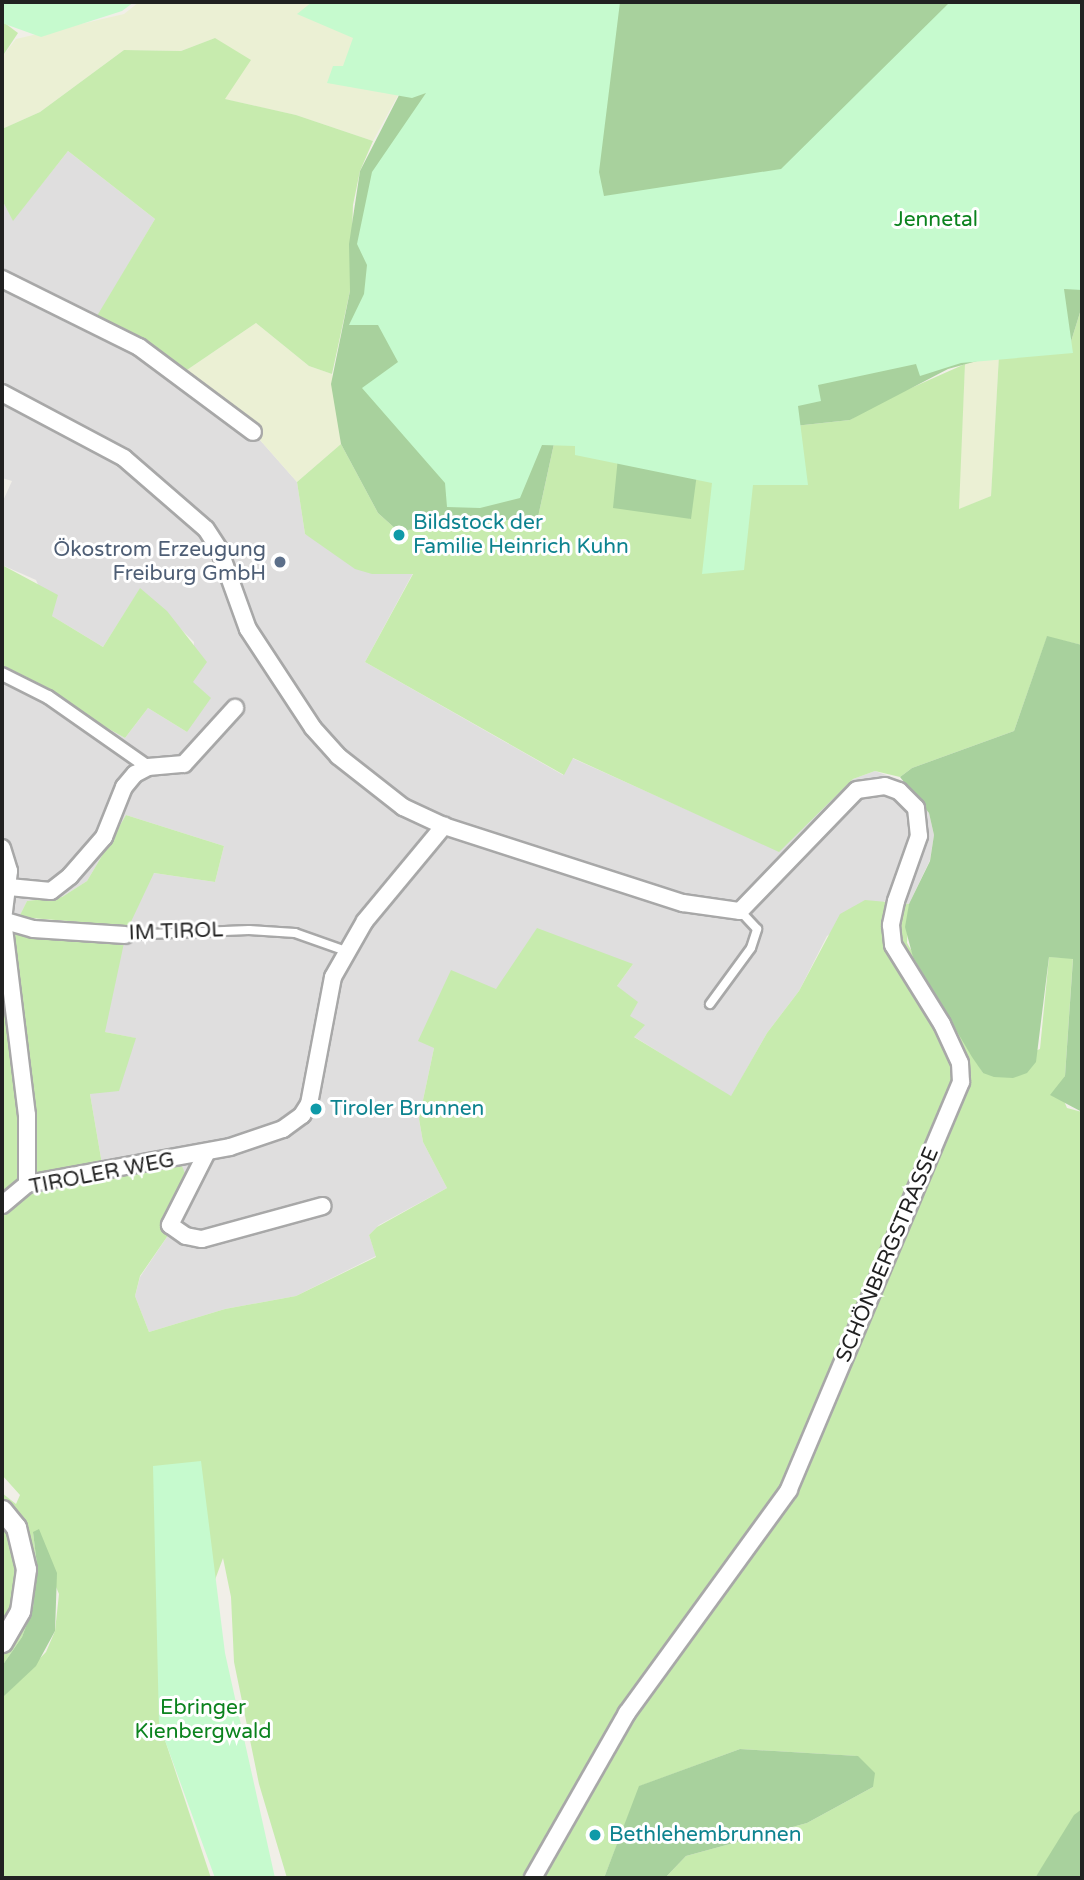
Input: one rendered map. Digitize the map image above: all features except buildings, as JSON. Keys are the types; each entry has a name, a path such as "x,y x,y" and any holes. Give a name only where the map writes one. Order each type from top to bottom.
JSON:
{"street":[{"path":"2,279 139,347 254,432"},
{"path":"2,393 124,458 206,529 219,549 248,629 313,728 338,756 403,807 444,826 683,903 740,911"},
{"path":"2,674 48,697 148,766 184,764 235,708"},
{"path":"9,887 34,893 51,891 82,866 104,837 124,787 148,766"},
{"name":"SCHÖNBERGSTRASSE","path":"533,1878 627,1713 789,1490 961,1082 960,1063 942,1024 893,945 893,913 920,823 916,808 900,791 885,786 857,790 740,911"},
{"name":"TIROLER WEG","path":"2,1205 27,1184 207,1152 283,1129 302,1115 309,1104 333,977 365,920 444,826"},
{"path":"2,848 9,887 2,920 27,1115 27,1184"},
{"name":"IM TIROL","path":"2,920 34,929 125,935"},
{"name":"TIROLER WEG","path":"207,1152 170,1225 186,1236 202,1239 323,1206"},
{"path":"2,1510 16,1527 26,1569 20,1611 2,1642"}],"lane":[{"path":"710,1004 751,948 757,929 740,911"},
{"name":"IM TIROL","path":"125,935 283,932 346,951"}],"shaded area":[{"path":"68,151 155,219 95,321 253,432 297,482 305,534 385,574 413,573 365,662 563,775 572,758 779,851 853,779 875,771 906,782 929,813 934,835 930,860 909,904 885,901 827,936 799,991 767,1033 731,1097 633,1036 617,986 633,964 496,989 434,1048 419,1119 423,1142 447,1188 379,1225 369,1235 376,1256 296,1296 225,1309 149,1332 135,1296 140,1277 171,1231 163,1216 185,1180 103,1170 90,1094 135,1038 105,1032 59,941 2,931 2,669 125,738 148,708 187,732 193,682 194,642 140,589 103,647 52,616 36,580 2,565 2,503 12,481 2,478 2,200 13,220","holes":["126,815 224,846 215,882 154,873 83,925 19,917 27,901 62,897 87,881"]}],"green space":[{"path":"2,2 134,2 122,11 41,37 2,23"},
{"path":"139,2 430,2 414,66 373,141 296,115 224,99 215,38 181,51 124,50 40,112 2,129 2,57 16,39 124,14"},
{"name":"Jennetal","path":"312,2 620,2 599,172 604,196 781,169 950,2 1082,2 1082,290 1064,289 1073,353 961,363 920,376 916,364 818,385 821,401 798,406 808,485 753,485 744,570 702,574 712,483 575,455 575,446 542,445 520,498 480,508 447,507 445,483 362,388 398,362 378,325 349,325 364,294 367,265 357,244 372,172 426,93 412,98 327,83 333,66 343,66 353,38 297,14"},
{"name":"Jennetal","path":"430,2 1082,2 1082,306 1069,348 999,355 948,369 850,420 702,436 691,519 613,508 619,447 555,439 538,517 398,531 378,513 341,444 331,384 350,291 349,244 360,171 414,66"},
{"path":"2,21 18,33 2,57"},
{"path":"215,38 251,60 225,99 296,115 373,141 360,171 353,205 350,291 332,374 309,366 256,323 181,374 94,321 155,219 68,151 13,221 2,200 2,129 40,112 124,50 181,51"},
{"path":"1082,306 1082,645 1047,637 1014,731 912,768 900,777 875,771 853,779 779,852 573,758 564,775 365,662 413,574 372,574 355,569 305,534 297,482 341,444 378,513 398,531 538,517 555,439 619,447 690,519 702,436 850,420 875,404 965,364 959,509 991,496 999,355 1069,348"},
{"path":"256,323 309,366 332,374 341,444 297,482 253,432 181,374"},
{"path":"999,355 991,496 958,510 965,364"},
{"path":"2,565 58,595 52,616 103,647 140,588 167,611 207,662 193,682 211,698 187,732 148,708 125,738 2,669"},
{"path":"1047,636 1082,645 1082,1112 1050,1095 1065,1076 1073,959 1049,957 1036,1062 1027,1073 1013,1078 994,1077 983,1073 972,1057 913,957 905,927 909,904 930,861 934,835 929,813 900,777 912,768 1014,731"},
{"path":"126,815 224,846 215,882 154,873 129,926 19,917 27,901 62,897 87,881"},
{"path":"865,900 909,904 907,943 983,1073 1040,1049 1049,957 1073,958 1065,1076 1059,1089 1067,1108 1082,1112 1082,1809 1035,1878 665,1878 686,1856 807,1823 873,1787 857,1756 740,1749 640,1786 604,1878 287,1878 259,1784 234,1662 231,1597 223,1558 161,1728 211,1878 2,1878 2,1698 46,1652 55,1631 59,1594 33,1532 37,1565 33,1607 22,1637 2,1666 2,1493 16,1504 20,1495 2,1475 2,931 36,939 124,943 105,1032 136,1038 119,1091 90,1094 103,1170 181,1164 185,1173 163,1216 171,1231 140,1276 135,1296 149,1332 225,1309 296,1296 376,1257 369,1235 377,1227 447,1188 423,1142 419,1119 434,1048 418,1041 451,970 496,989 537,928 633,964 617,986 638,1002 630,1016 645,1025 634,1037 731,1096 767,1033 799,991 840,914"},
{"name":"Ebringer Kienbergwald","path":"201,1461 225,1653 275,1878 215,1878 159,1724 153,1466"},
{"path":"39,1529 57,1573 55,1631 36,1666 2,1698 2,1666 22,1637 33,1607 37,1565 33,1532"},
{"path":"740,1749 858,1756 875,1773 873,1787 807,1823 686,1856 665,1878 604,1878 639,1786"},
{"path":"1082,1809 1082,1878 1035,1878 1074,1815"}],"place":[{"name":"Bildstock der Familie Heinrich Kuhn","path":"399,535"},
{"name":"Ökostrom Erzeugung Freiburg GmbH","path":"280,562"},
{"name":"Tiroler Brunnen","path":"316,1109"},
{"name":"Bethlehembrunnen","path":"595,1835"}]}
